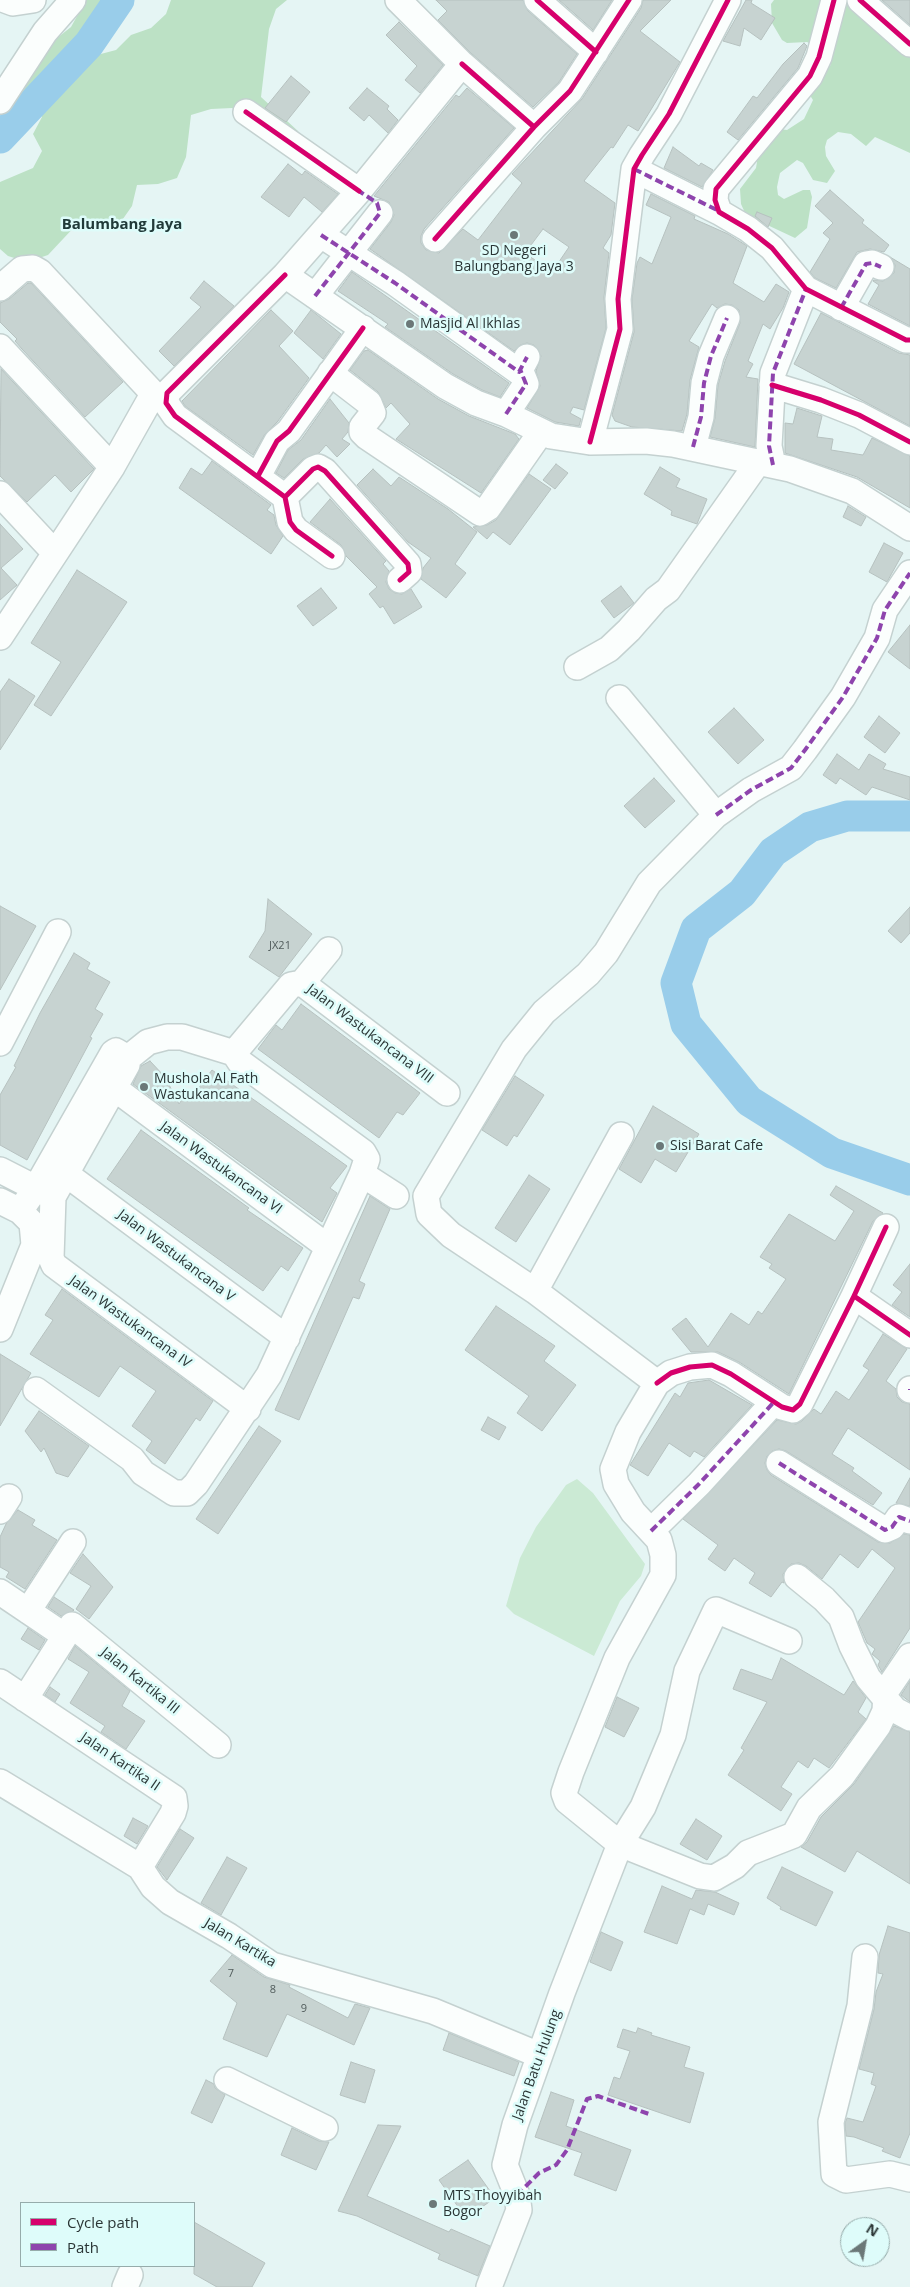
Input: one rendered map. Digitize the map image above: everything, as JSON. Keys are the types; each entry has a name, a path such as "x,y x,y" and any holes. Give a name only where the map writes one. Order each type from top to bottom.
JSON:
{"street":[{"path":"5,0 13,3 33,0"},
{"path":"0,101 46,32 74,0"},
{"path":"398,0 462,64 534,128"},
{"path":"537,0 596,52"},
{"path":"435,239 534,128 559,105 630,0"},
{"path":"590,442 620,329 618,299 634,169 642,154 670,114 728,0"},
{"path":"719,212 715,200 716,189 810,76 819,57 834,0"},
{"path":"860,0 910,44"},
{"path":"332,556 296,530 290,522 285,497 175,416 169,410 166,397 285,275 321,235 462,64"},
{"path":"246,112 359,191"},
{"path":"634,169 719,212 768,244 806,289 906,340 910,340"},
{"path":"315,296 380,213"},
{"path":"321,235 349,255 395,283 519,372 524,363 526,384 506,414"},
{"path":"841,308 866,264 872,263 881,268"},
{"path":"0,288 22,269 33,268 151,391 150,402 112,467 1,633"},
{"path":"285,275 445,386 476,403 506,414 541,432 551,436 590,442 646,441 693,447 766,463 852,491 910,528"},
{"path":"577,667 609,649 629,630 656,599 668,590 766,463 769,446 772,385 778,357 806,289"},
{"path":"693,447 701,417 704,383 711,356 727,318"},
{"path":"258,476 277,441 289,431 363,328"},
{"path":"0,347 112,467"},
{"path":"330,372 369,403 373,413 362,427 362,432 397,458 480,513 488,508 541,432"},
{"path":"772,385 821,400 859,415 910,442"},
{"path":"285,497 313,469 318,468 325,471 408,564 409,572 400,580"},
{"path":"0,494 55,553"},
{"path":"657,1383 535,1290 451,1235 429,1214 426,1196 514,1049 544,1012 588,974 606,953 649,883 716,815 751,790 791,768 805,750 843,697 877,638 885,610 910,573"},
{"path":"619,698 716,815"},
{"path":"0,1043 58,932"},
{"path":"234,1053 329,950"},
{"name":"Jalan Wastukancana VIII","path":"297,984 447,1093"},
{"path":"0,1288 20,1242 20,1234 12,1223 66,1174 129,1061 128,1058 148,1042 167,1037 182,1037 234,1053 240,1062 363,1152 367,1159 362,1174 269,1376 196,1484 187,1493 174,1493 143,1473 132,1459 36,1390"},
{"path":"28,1207 112,1053 116,1051 128,1058"},
{"name":"Jalan Wastukancana VI","path":"114,1088 328,1247"},
{"path":"535,1290 621,1135"},
{"path":"0,1170 28,1207 34,1245 0,1329"},
{"name":"Jalan Wastukancana V","path":"66,1174 287,1338"},
{"path":"362,1174 396,1196"},
{"name":"Jalan Wastukancana IV","path":"28,1207 54,1265 248,1409"},
{"path":"886,1227 800,1404 793,1410 774,1402 731,1374 712,1365 690,1366 671,1373 657,1383 628,1432 613,1469 616,1484 633,1512 659,1540 663,1556 663,1575 617,1658 564,1793 568,1801 620,1844 700,1876 714,1878 735,1866 748,1853 794,1835 809,1808 842,1776 878,1726 885,1711 886,1691 910,1656"},
{"path":"854,1296 910,1335"},
{"path":"652,1531 699,1484 774,1402"},
{"path":"779,1463 884,1530 892,1527 898,1516 910,1521"},
{"path":"28,1612 73,1542"},
{"path":"797,1577 824,1599 841,1617 852,1646 868,1678 895,1710 910,1718"},
{"path":"0,1592 65,1636 25,1699"},
{"name":"Jalan Batu Hulung","path":"489,2287 519,2210 517,2195 505,2165 508,2146 540,2055 620,1844 643,1807 673,1735 687,1671 716,1610 789,1641"},
{"name":"Jalan Kartika III","path":"65,1636 72,1625 218,1746"},
{"name":"Jalan Kartika II","path":"0,1682 174,1798 175,1806 173,1813 140,1867"},
{"name":"Jalan Kartika","path":"0,1782 140,1867 153,1887 170,1902 229,1936 272,1965 433,2011 540,2055"},
{"path":"865,1956 860,2006 832,2122 834,2174 846,2180 890,2174 910,2179"},
{"path":"228,2080 325,2128"}],"green space":[{"path":"86,0 102,0 91,24 89,44 97,55 116,50 131,35 151,28 166,14 171,0 287,0 276,9 269,29 261,97 299,132 232,108 211,109 191,115 186,157 177,178 158,184 137,185 132,206 118,226 78,223 48,255 27,262 8,256 0,249 0,182 33,168 42,151 33,134 42,117 35,100 22,117 2,119 2,99 22,66 71,27"},
{"path":"774,0 845,0 910,45 910,153 875,137 866,146 851,134 838,132 827,140 825,147 826,156 835,171 827,183 813,180 803,163 797,160 780,173 777,187 778,195 784,199 803,190 810,190 812,197 807,228 795,238 746,215 741,204 740,189 756,168 757,162 750,144 765,127 787,130 804,119 813,100 802,83 805,76 831,65 818,47 807,42 787,43 782,40 772,23 771,4"},
{"path":"577,1479 593,1493 645,1564 641,1576 620,1601 594,1656 514,1614 506,1606 520,1558 536,1527 566,1485"}],"building":[{"path":"436,0 523,0 528,11 577,54 559,82 533,107 472,54 438,20 447,11"},
{"path":"559,0 612,0 593,30"},
{"path":"643,0 671,0 640,31 680,62 638,131 628,125 613,148 611,147 584,181 615,203 611,235 603,248 609,253 604,297 606,328 584,410 573,407 570,413 581,419 579,426 555,422 527,408 540,386 536,371 541,356 534,345 527,343 520,345 514,351 370,249 391,222 394,215 389,202 374,196 456,95 459,97 467,88 514,128 424,229 421,243 426,250 439,253 463,229 478,240 522,183 512,174 582,99 641,8","holes":["543,229 569,247 552,272 525,253"]},
{"path":"746,0 752,0 751,3 775,18 761,40 744,28 740,46 723,41"},
{"path":"882,0 910,0 910,25"},
{"path":"399,22 443,65 420,93 405,80 417,66 386,35"},
{"path":"804,43 807,46 798,68 738,140 727,132 753,96 757,98 783,64"},
{"path":"291,76 310,92 286,122 265,108"},
{"path":"367,88 389,106 387,109 398,120 388,133 369,115 364,121 349,108"},
{"path":"673,147 699,166 701,163 713,170 702,187 664,168"},
{"path":"288,164 302,175 305,171 338,194 322,212 304,197 289,217 261,197"},
{"path":"830,190 864,220 862,223 889,245 884,252 870,249 857,252 836,288 815,278 810,272 830,239 823,233 833,223 815,206"},
{"path":"651,194 695,216 694,219 728,234 747,246 733,283 764,302 776,284 789,292 783,308 770,329 763,324 748,361 753,364 746,377 758,379 755,447 710,437 715,418 718,385 740,323 739,310 732,305 725,304 717,308 712,304 689,341 699,347 690,380 687,414 682,431 632,427 615,421 612,415 634,332 632,299 637,263 640,257 652,264 671,217 646,205"},
{"path":"757,212 772,218 768,227 755,216"},
{"path":"890,257 910,269 910,326 868,304 879,285 873,281 883,281 894,273 895,265"},
{"path":"352,272 509,383 500,397 482,390 453,374 385,327 388,324 338,291"},
{"path":"204,281 234,306 174,366 159,351 201,307 190,298"},
{"path":"28,283 31,283 123,382 85,417 22,349 15,341 17,339 0,322 0,303 9,299"},
{"path":"271,310 293,331 279,346 309,378 278,421 265,434 253,455 185,406 182,401"},
{"path":"311,310 341,334 323,359 294,333"},
{"path":"821,313 899,353 910,355 910,426 794,364"},
{"path":"368,350 438,399 469,416 515,434 519,439 481,493 396,439 410,424 391,403 386,408 378,392 350,370 364,351"},
{"path":"1,369 94,469 71,492 55,475 27,502 0,476"},
{"path":"330,399 349,423 348,432 342,439 350,444 337,457 326,445 319,453 303,459 284,478 276,473 288,450 301,440"},
{"path":"797,408 822,416 817,437 833,439 831,450 863,455 872,438 910,456 910,508 857,477 785,453 785,423 793,424"},
{"path":"212,461 271,505 267,510 274,515 276,525 283,536 271,554 179,488 191,468 202,475"},
{"path":"556,464 568,473 555,489 543,480"},
{"path":"660,467 680,479 676,487 707,499 697,524 671,515 672,511 644,494"},
{"path":"373,469 391,486 399,477 448,509 477,532 455,564 466,573 446,598 421,579 423,568 431,558 408,542 357,485"},
{"path":"529,474 551,489 510,545 493,532 487,539 473,527 487,525 496,520"},
{"path":"330,499 386,561 383,564 389,571 386,582 389,589 395,593 402,594 411,589 422,607 394,624 383,606 380,608 369,594 377,587 346,556 341,545 310,522"},
{"path":"848,506 866,517 861,526 843,517"},
{"path":"0,524 23,549 1,568 17,585 0,600"},
{"path":"884,543 903,553 887,582 869,572"},
{"path":"77,570 127,602 51,716 34,705 61,662 31,643"},
{"path":"621,586 634,603 614,618 601,601"},
{"path":"321,588 337,608 313,626 297,606"},
{"path":"910,625 910,669 888,652"},
{"path":"9,679 35,696 0,750 0,692"},
{"path":"734,708 764,740 738,764 708,732"},
{"path":"879,716 900,733 885,753 864,737"},
{"path":"837,754 859,770 869,754 886,764 883,769 910,777 910,800 872,787 866,795 840,778 836,784 823,775"},
{"path":"654,778 675,801 645,828 624,806"},
{"path":"268,899 312,934 279,977 249,957 265,931"},
{"path":"0,906 36,926 0,990"},
{"path":"910,907 910,933 901,943 888,931"},
{"path":"74,953 90,963 87,969 110,982 95,1009 103,1014 27,1160 0,1145 0,1095 16,1067 14,1066 40,1013"},
{"path":"301,1004 420,1093 403,1115 397,1112 379,1138 258,1049 276,1025 282,1030"},
{"path":"150,1061 165,1077 179,1104 189,1090 194,1094 212,1070 347,1166 330,1188 337,1193 322,1222 133,1084 141,1066"},
{"path":"515,1076 544,1095 517,1137 514,1135 507,1146 482,1130"},
{"name":"Sisi Barat Cafe","path":"653,1106 699,1134 676,1172 655,1159 641,1183 619,1169"},
{"path":"141,1130 249,1208 247,1210 303,1248 288,1271 281,1266 263,1291 107,1179"},
{"path":"529,1175 550,1189 516,1242 495,1228"},
{"path":"836,1186 883,1213 873,1221 789,1394 739,1362 718,1352 691,1352 672,1329 686,1318 708,1347 731,1313 749,1325 758,1311 762,1314 786,1279 769,1268 772,1264 760,1257 789,1214 835,1241 854,1211 830,1195"},
{"path":"370,1196 390,1209 359,1281 365,1284 359,1299 353,1297 299,1420 275,1410"},
{"path":"910,1264 910,1317 892,1305 902,1292 893,1285"},
{"path":"62,1289 213,1401 200,1421 196,1418 165,1464 146,1450 152,1441 132,1426 156,1391 120,1366 99,1397 30,1354 53,1320 45,1315"},
{"path":"496,1306 555,1346 544,1361 576,1385 542,1431 517,1413 529,1396 465,1350"},
{"path":"883,1334 907,1349 886,1381 896,1389 897,1397 902,1402 910,1404 910,1470 848,1428 832,1454 854,1468 852,1471 882,1493 873,1505 786,1451 779,1449 772,1451 767,1456 765,1463 771,1475 878,1542 890,1543 904,1534 910,1535 910,1628 882,1672 878,1665 880,1661 872,1654 875,1649 867,1643 858,1622 895,1568 872,1549 858,1568 840,1554 822,1579 806,1566 799,1563 791,1564 783,1574 784,1583 782,1582 771,1597 749,1583 755,1573 734,1558 725,1571 708,1559 718,1545 683,1519 777,1420 796,1424 802,1421 814,1409 821,1414 836,1391 849,1400 869,1370 863,1366"},
{"path":"0,1354 31,1373 0,1426"},
{"path":"709,1380 752,1405 704,1457 694,1451 690,1457 669,1443 648,1476 630,1465 675,1393 680,1397 688,1383"},
{"path":"39,1411 89,1446 68,1477 56,1473 44,1448 41,1452 25,1431"},
{"path":"488,1417 506,1427 499,1440 481,1430"},
{"path":"259,1426 281,1441 218,1534 196,1519"},
{"path":"910,1478 910,1506 896,1503"},
{"path":"18,1510 35,1520 32,1525 57,1540 25,1589 6,1577 9,1572 0,1567 0,1537 6,1524"},
{"path":"83,1554 113,1587 89,1619 76,1609 91,1586 70,1573"},
{"path":"54,1597 74,1610 61,1616 48,1607"},
{"path":"28,1628 45,1640 39,1650 21,1639"},
{"path":"75,1646 130,1691 122,1706 145,1721 126,1749 101,1732 105,1726 70,1703 89,1672 68,1659"},
{"path":"781,1658 844,1695 853,1681 866,1698 858,1712 866,1719 829,1768 814,1758 808,1768 798,1761 781,1787 792,1794 781,1811 728,1775 744,1750 741,1748 767,1702 733,1689 741,1669 772,1680"},
{"path":"910,1681 910,1702 901,1695"},
{"path":"50,1687 60,1694 55,1702 45,1695"},
{"path":"617,1697 639,1708 624,1737 605,1727"},
{"path":"894,1726 910,1732 910,1884 857,1851 845,1872 801,1847 807,1842 821,1817 854,1784"},
{"path":"133,1818 148,1826 137,1844 124,1836"},
{"path":"696,1819 722,1836 707,1860 680,1844"},
{"path":"180,1829 194,1838 167,1880 157,1867"},
{"path":"227,1857 247,1868 221,1915 201,1903"},
{"path":"782,1867 833,1892 816,1926 780,1909 781,1907 767,1898"},
{"path":"662,1886 692,1899 696,1890 715,1892 739,1903 734,1915 708,1904 704,1915 690,1909 677,1944 644,1932"},
{"path":"888,1926 910,1933 910,2133 900,2158 882,2151 884,2148 846,2136 845,2123 847,2118 863,2122 876,2086 871,2084 874,2073 859,2069 874,2009 876,1992 883,1974 878,1973 879,1955"},
{"path":"601,1932 623,1942 611,1971 590,1962"},
{"path":"232,1955 264,1977 290,1985 289,1987 348,2018 355,2004 370,2008 354,2045 287,2014 267,2057 223,2039 237,2003 210,1981"},
{"path":"638,2028 652,2033 651,2035 690,2047 684,2067 704,2073 690,2123 608,2095 614,2077 620,2079 630,2051 617,2047 623,2029 636,2033"},
{"path":"449,2033 519,2062 514,2076 443,2050"},
{"path":"351,2062 375,2070 365,2103 340,2095"},
{"path":"206,2080 214,2084 215,2088 225,2095 212,2123 191,2113"},
{"path":"551,2092 574,2100 566,2126 631,2150 616,2191 574,2175 582,2153 535,2137"},
{"path":"378,2125 401,2126 367,2196 449,2232 451,2229 490,2246 478,2276 438,2259 440,2254 357,2216 338,2211"},
{"path":"292,2128 319,2141 329,2142 316,2170 281,2155"},
{"path":"468,2160 495,2198 466,2218 439,2180"},
{"path":"195,2223 265,2263 252,2287 217,2287 194,2274"}],"waterway":[{"path":"0,138 89,44 119,0"},
{"path":"910,816 847,816 810,827 773,852 742,893 696,929 676,983 686,1024 749,1101 832,1153 910,1180"}],"marked path":[{"path":"634,169 719,211"},
{"path":"315,296 380,213 377,203 359,191"},
{"path":"321,235 395,283 519,372 527,357"},
{"path":"841,308 866,264 872,263 881,267"},
{"path":"773,465 769,446 773,373 806,289"},
{"path":"693,447 701,417 704,383 711,356 727,318"},
{"path":"506,414 526,384 520,369"},
{"path":"716,815 751,790 791,768 843,697 877,638 885,610 910,573"},
{"path":"651,1531 699,1484 774,1402"},
{"path":"779,1463 885,1530 892,1527 899,1517 910,1521"},
{"path":"517,2195 539,2173 556,2165 567,2150 587,2099 598,2096 649,2114"}],"cycle path":[{"path":"537,0 596,52"},
{"path":"435,239 534,127 570,91 629,0"},
{"path":"590,442 620,329 618,299 634,169 669,114 728,0"},
{"path":"834,0 819,57 810,76 716,189 715,200 719,212 748,229 772,248 806,289 906,340 910,340"},
{"path":"860,0 910,44"},
{"path":"462,64 534,127"},
{"path":"246,112 359,191"},
{"path":"285,275 167,393 166,403 175,416 285,497 313,469 318,467 325,471 408,564 409,572 400,580"},
{"path":"258,476 277,441 289,431 363,328"},
{"path":"772,385 821,400 859,415 910,442"},
{"path":"285,497 290,522 296,530 332,556"},
{"path":"854,1296 886,1227"},
{"path":"657,1383 671,1373 690,1367 712,1365 731,1374 782,1407 793,1410 800,1404 854,1296 910,1335"}],"place":[{"name":"SD Negeri Balungbang Jaya 3","path":"514,235"},
{"name":"Masjid Al Ikhlas","path":"410,324"},
{"name":"Mushola Al Fath Wastukancana","path":"144,1087"},
{"name":"Sisi Barat Cafe","path":"660,1146"},
{"name":"MTS Thoyyibah Bogor","path":"433,2204"}],"district":[{"name":"Balumbang Jaya","path":"122,225"}]}
